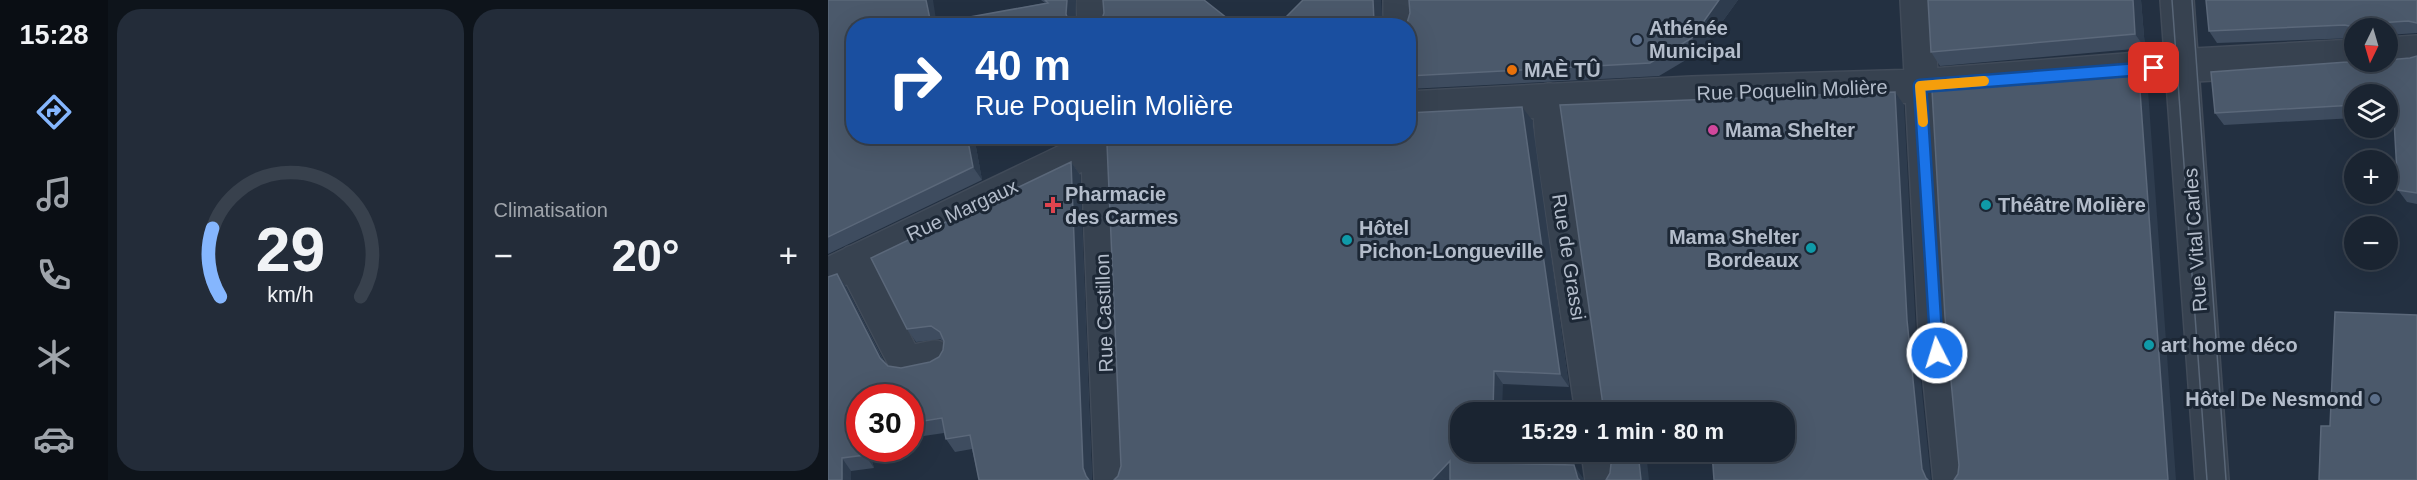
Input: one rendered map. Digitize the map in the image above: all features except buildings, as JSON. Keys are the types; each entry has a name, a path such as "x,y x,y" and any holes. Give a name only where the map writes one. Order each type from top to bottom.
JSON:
{"street":[{"path":"1093,0 1094,18"},
{"path":"1400,0 1400,18"},
{"path":"1917,0 1935,332 1950,480"},
{"name":"Rue Vital Carles","path":"2177,0 2212,480"},
{"path":"2398,53 2417,52"},
{"name":"Rue Poquelin Molière","path":"1416,108 1549,100 1920,86 2182,65 2344,57"},
{"name":"Rue de Grassi","path":"1549,100 1552,141 1591,402"},
{"name":"Rue Margaux","path":"841,268 1096,144"},
{"name":"Rue Castillon","path":"1104,144 1111,480"},
{"path":"841,268 906,363 935,357"},
{"path":"1599,462 1602,480"}],"tram line":[{"path":"2172,0 2207,480"},
{"path":"2192,0 2226,480"}],"slow traffic":[{"path":"1923,122 1920,86 1984,81"}],"place":[{"name":"Athénée Municipal","path":"1637,40"},
{"name":"MAÈ TÛ","path":"1512,70"},
{"name":"Mama Shelter","path":"1713,130"},
{"name":"Pharmacie des Carmes","path":"1053,205"},
{"name":"Théâtre Molière","path":"1986,205"},
{"name":"Hôtel Pichon-Longueville","path":"1347,240"},
{"name":"Mama Shelter Bordeaux","path":"1811,248"},
{"name":"art home déco","path":"2149,345"},
{"name":"Hôtel De Nesmond","path":"2375,399"}],"route":[{"path":"1937,353 1920,86 2154,68"}]}
